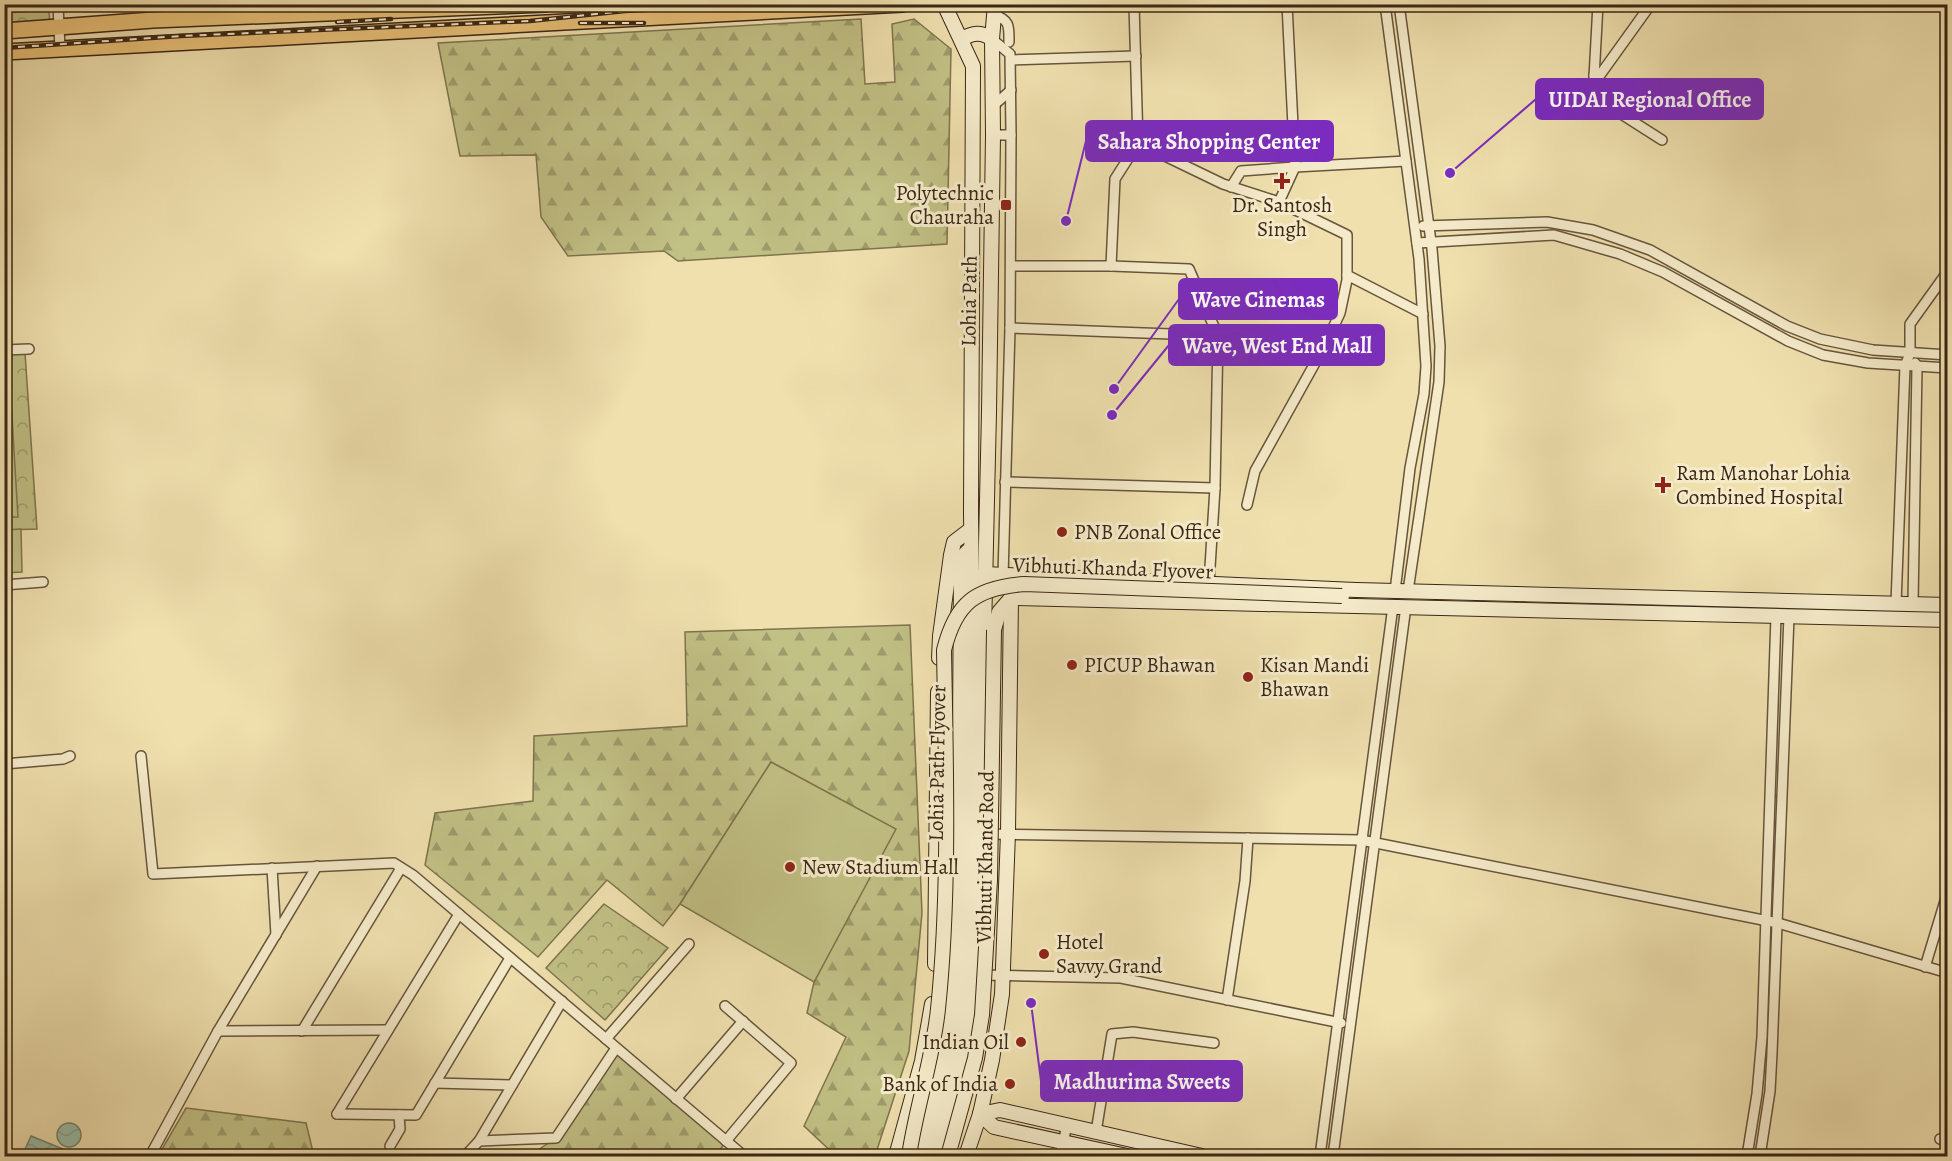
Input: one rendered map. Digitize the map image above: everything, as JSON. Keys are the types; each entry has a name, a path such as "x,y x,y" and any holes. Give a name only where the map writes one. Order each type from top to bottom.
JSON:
{"main road":[{"path":"4,31 277,10 546,4"},
{"path":"4,52 903,4"},
{"name":"Lohia Path","path":"944,4 973,66 971,514"},
{"name":"Lohia Path","path":"984,599 994,10"},
{"path":"961,39 979,33 992,39"},
{"name":"Lohia Path Flyover","path":"926,1156 954,1057 970,800 971,514"},
{"path":"897,1156 922,1061 934,989 937,931 940,636 954,542 971,529"},
{"path":"984,574 1356,590 1947,605"},
{"path":"1050,576 1050,599"},
{"name":"Vibhuti Khanda Flyover","path":"910,1156 914,1123 932,1051 941,974 945,882 944,650 950,629 967,602 980,594 1002,586 1024,584 1342,596 1356,590"},
{"path":"948,1156 975,1058 982,1014 990,880 994,630 999,612 1011,598 1947,620"},
{"name":"Vibhuti Khand Road","path":"966,1156 980,1114 994,1052 1003,975 1008,833 1011,598"},
{"name":"Lohia Path Flyover","path":"937,1156 953,1104 972,1018 976,975 984,599"},
{"name":"Lohia Path Flyover","path":"910,1156 928,1111 944,1049 960,964"},
{"path":"972,1018 997,1023"},
{"path":"980,1114 1000,1110 1202,1156"},
{"path":"980,1114 994,1127 1062,1150 1127,1156"}],"street":[{"path":"4,6 21,4"},
{"path":"58,4 60,49"},
{"path":"1111,266 1115,179 1138,143 1134,4"},
{"path":"1279,202 1295,167 1287,4"},
{"path":"1385,4 1417,243 1426,366 1421,414 1410,468 1401,591"},
{"path":"1399,4 1431,242 1440,346 1439,382 1401,591"},
{"path":"1598,4 1593,96 1662,140"},
{"path":"1594,75 1600,75 1651,4"},
{"path":"994,10 1009,26 1009,42"},
{"path":"992,39 1010,54 1011,60 1011,266 1003,576"},
{"path":"1011,60 1136,56"},
{"path":"1394,67 1407,65"},
{"path":"993,106 1011,90"},
{"path":"993,106 1011,107"},
{"path":"993,135 1011,135"},
{"path":"1138,143 1231,187 1279,202 1347,236 1347,275 1340,313 1325,345 1255,471 1247,505"},
{"path":"1231,187 1241,171 1406,161"},
{"path":"1415,227 1547,222 1593,230 1650,250 1787,326 1820,339 1873,350 1947,355"},
{"path":"1496,224 1496,238"},
{"path":"1417,243 1554,235 1620,254 1663,272 1788,341 1823,355 1868,363 1947,368"},
{"path":"1011,266 1189,269 1218,336 1215,488 1209,583"},
{"path":"1896,604 1905,366 1910,352 1910,324 1947,271"},
{"path":"1347,275 1423,314"},
{"path":"1010,328 1308,339 1325,345"},
{"path":"4,350 29,349"},
{"path":"1910,352 1917,366 1913,604"},
{"path":"1421,414 1433,419"},
{"path":"1417,434 1433,419"},
{"path":"1005,483 1215,488"},
{"path":"4,585 43,582"},
{"path":"1320,1156 1361,840 1399,606"},
{"path":"1333,1156 1375,843 1399,606"},
{"path":"1747,1156 1757,1094 1762,1037 1765,920 1782,616"},
{"path":"1760,1156 1770,1091 1778,923 1782,616"},
{"path":"4,764 63,759 70,756"},
{"path":"141,756 153,874 394,863 413,875 744,1156"},
{"path":"980,834 1361,840 1765,920 1947,974"},
{"path":"1227,1000 1245,881 1248,838"},
{"path":"150,1156 218,1031 317,866"},
{"path":"272,868 276,935"},
{"path":"302,1031 401,868"},
{"path":"1925,967 1947,891"},
{"path":"459,914 338,1114 416,1115 510,958"},
{"path":"606,1039 689,944"},
{"path":"1346,955 1358,974"},
{"path":"976,975 1120,978 1351,1025"},
{"path":"465,1156 479,1141 562,1001"},
{"path":"724,1006 791,1063 726,1141"},
{"path":"676,1099 743,1022"},
{"path":"218,1031 388,1030"},
{"path":"1096,1132 1112,1034 1133,1032 1214,1043"},
{"path":"479,1141 556,1138 616,1048"},
{"path":"435,1083 512,1085"},
{"path":"390,1146 400,1129 399,1115"},
{"path":"1062,1150 1067,1125"}],"green space":[{"path":"49,10 50,28 5,31 5,13"},
{"path":"861,19 865,84 895,82 892,24 914,19 951,49 947,244 678,261 664,251 568,256 541,217 536,155 460,156 438,43"},
{"path":"25,353 37,529 5,530 4,354"},
{"path":"4,375 10,384 18,517 5,517"},
{"path":"21,529 22,572 5,573 5,530"},
{"path":"910,625 922,913 909,1051 875,1156 836,1156 804,1126 846,1037 807,1013 814,982 895,829 771,762 680,904 663,926 607,880 538,957 425,865 435,813 533,801 534,736 687,726 685,632"},
{"name":"New Stadium Hall","path":"771,762 896,829 814,982 680,904"},
{"path":"604,904 668,948 605,1020 546,968"},
{"path":"616,1048 726,1141 716,1156 529,1156 556,1138"},
{"path":"186,1108 306,1123 314,1156 158,1156"}],"water":[{"path":"69,1123 74,1124 80,1130 80,1140 74,1146 69,1147 64,1146 58,1140 57,1135 58,1130 64,1124"},
{"path":"31,1136 75,1154 74,1156 22,1156"}],"railway":[{"path":"4,48 181,36 530,21 625,11 756,4"},
{"path":"337,22 391,19"},
{"path":"580,23 644,23"}],"place":[{"name":"UIDAI Regional Office","path":"1450,173"},
{"name":"Dr. Santosh Singh","path":"1282,181"},
{"name":"Polytechnic Chauraha","path":"1006,205"},
{"name":"Sahara Shopping Center","path":"1066,221"},
{"name":"Wave Cinemas","path":"1114,389"},
{"name":"Wave, West End Mall","path":"1112,415"},
{"name":"Ram Manohar Lohia Combined Hospital","path":"1663,485"},
{"name":"PNB Zonal Office","path":"1062,532"},
{"name":"PICUP Bhawan","path":"1072,665"},
{"name":"Kisan Mandi Bhawan","path":"1248,677"},
{"name":"New Stadium Hall","path":"790,867"},
{"name":"Hotel Savvy Grand","path":"1044,954"},
{"name":"Madhurima Sweets","path":"1031,1003"},
{"name":"Indian Oil","path":"1021,1042"},
{"name":"Bank of India","path":"1010,1084"}]}
